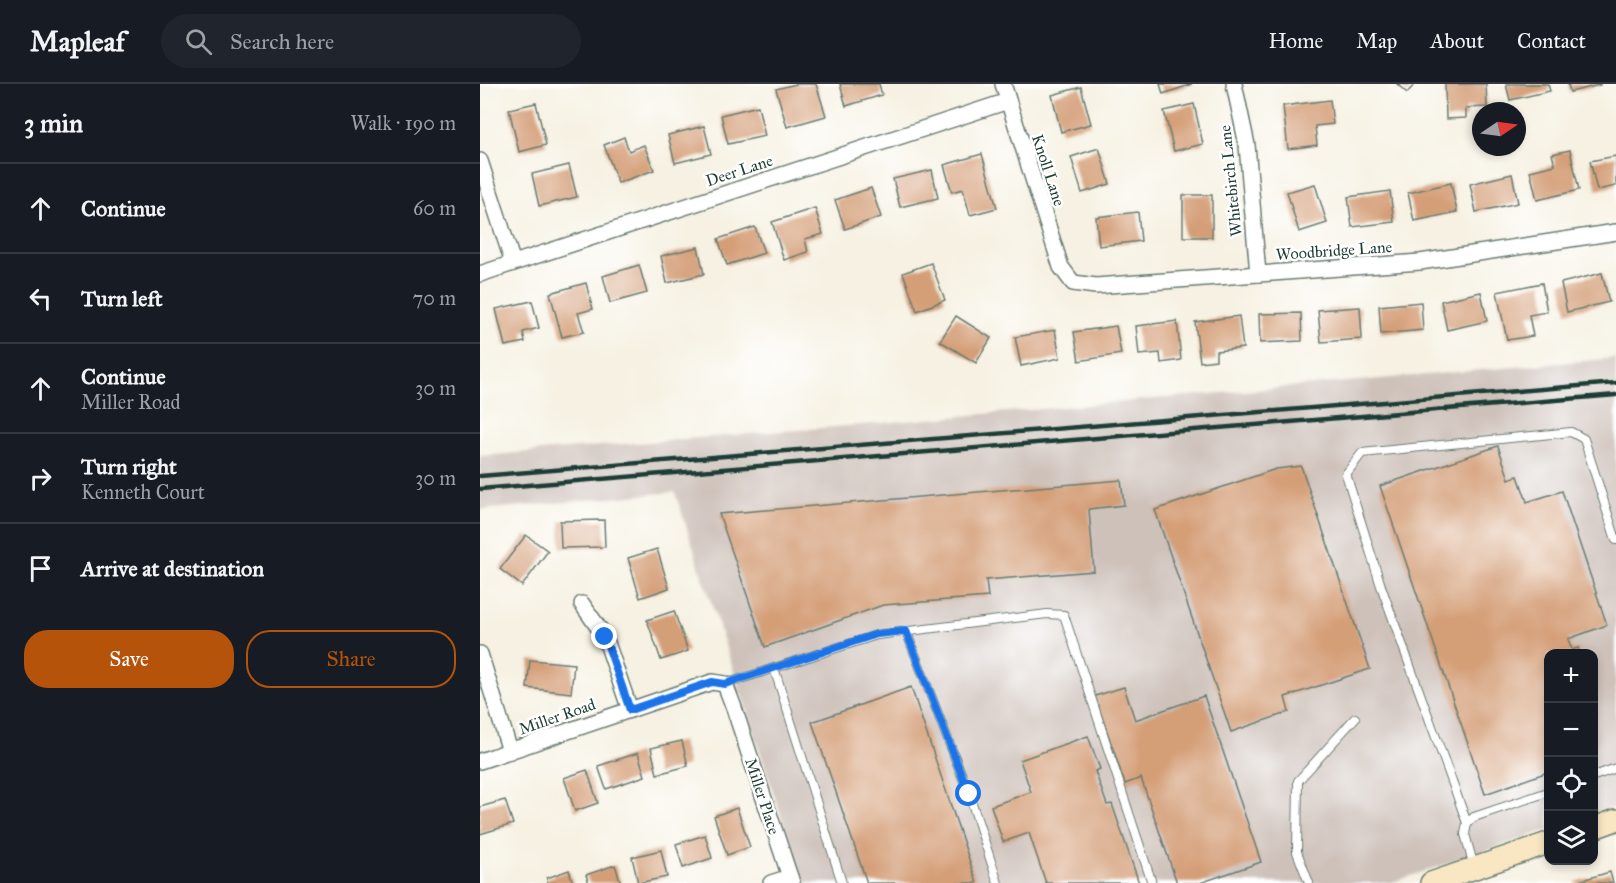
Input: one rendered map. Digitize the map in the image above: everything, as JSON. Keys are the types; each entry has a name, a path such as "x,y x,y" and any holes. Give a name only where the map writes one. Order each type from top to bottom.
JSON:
{"street":[{"name":"Knoll Lane","path":"1003,84 1061,267"},
{"name":"Whitebirch Lane","path":"1234,84 1247,145 1258,274"},
{"name":"Deer Lane","path":"480,274 1008,101"},
{"path":"480,161 513,263"},
{"name":"Woodbridge Lane","path":"1061,267 1074,282 1096,286 1420,262 1616,232"},
{"path":"582,604 605,637 630,710"},
{"path":"480,654 510,751"},
{"name":"Miller Road","path":"480,761 712,682 725,684"},
{"name":"Miller Place","path":"725,684 791,880"},
{"path":"1598,826 1616,820"},
{"path":"1431,883 1544,844"},
{"path":"771,883 791,880"}],"lane":[{"path":"1475,868 1465,834 1467,823 1381,586 1346,474 1362,453 1571,432 1584,439 1616,540"},
{"path":"725,684 877,634 1047,614 1064,615 1152,883"},
{"path":"906,631 969,794 998,883"},
{"path":"774,668 842,883"},
{"path":"1309,883 1297,852 1298,781 1355,718"},
{"path":"1598,774 1616,768"},
{"path":"1467,823 1474,817 1544,793"}],"shaded area":[{"path":"1616,358 1616,807 1598,814 1598,649 1544,649 1544,831 1390,883 803,883 675,492 480,510 480,456"}],"building":[{"path":"796,84 816,84 826,116 787,127 776,89"},
{"path":"840,84 879,84 882,95 846,106"},
{"path":"1160,84 1192,84 1163,94"},
{"path":"1397,84 1415,84 1407,93"},
{"path":"1445,84 1486,84 1487,102 1472,102 1472,108 1466,108 1466,118 1446,119"},
{"path":"1506,84 1548,84 1550,91 1510,100"},
{"path":"1568,84 1600,84 1600,85 1570,92"},
{"path":"1081,87 1091,124 1061,132 1052,95"},
{"path":"1330,100 1333,124 1315,126 1317,145 1288,149 1283,106"},
{"path":"536,103 546,145 519,152 509,109"},
{"path":"1194,104 1203,144 1174,151 1164,111"},
{"path":"758,106 765,136 728,144 721,115"},
{"path":"704,126 711,154 675,163 668,135"},
{"path":"624,137 629,151 644,145 654,170 618,183 604,145"},
{"path":"1099,148 1110,184 1082,193 1071,157"},
{"path":"1570,150 1579,190 1537,200 1530,171 1555,165 1552,154"},
{"path":"982,154 997,208 970,215 963,189 952,192 944,165"},
{"path":"1616,156 1616,186 1597,190 1590,161"},
{"path":"569,165 577,197 539,206 532,174"},
{"path":"932,170 938,198 900,207 893,179"},
{"path":"1512,174 1518,203 1476,212 1470,184"},
{"path":"1451,183 1457,212 1414,221 1408,193"},
{"path":"1315,184 1327,223 1299,232 1287,192"},
{"path":"871,188 881,217 845,229 835,200"},
{"path":"1390,191 1394,222 1352,227 1348,197"},
{"path":"1183,195 1212,195 1212,237 1183,237"},
{"path":"815,208 823,234 805,239 808,252 784,260 772,222"},
{"path":"1138,212 1141,241 1099,246 1096,217"},
{"path":"755,227 764,253 727,265 718,239"},
{"path":"698,247 704,274 667,283 661,256"},
{"path":"931,263 945,300 917,311 903,273"},
{"path":"639,265 647,293 610,303 603,276"},
{"path":"1602,273 1609,302 1567,312 1561,283"},
{"path":"586,283 593,309 578,313 584,332 562,337 550,293"},
{"path":"1542,283 1547,312 1529,315 1533,336 1507,340 1497,292"},
{"path":"1481,292 1487,321 1447,330 1441,301"},
{"path":"532,301 539,328 523,332 525,342 505,346 496,309"},
{"path":"1421,302 1423,330 1381,334 1379,306"},
{"path":"1360,307 1362,339 1321,342 1318,310"},
{"path":"1301,313 1302,341 1260,343 1259,314"},
{"path":"956,316 991,338 976,363 940,341"},
{"path":"1239,316 1243,348 1216,351 1216,360 1200,362 1195,322"},
{"path":"1177,321 1181,360 1161,363 1160,353 1139,355 1136,326"},
{"path":"1116,326 1121,354 1079,361 1074,332"},
{"path":"1055,330 1060,358 1021,366 1015,337"},
{"path":"1498,446 1509,479 1518,476 1527,502 1562,491 1607,625 1568,639 1572,649 1544,649 1544,773 1485,794 1380,486"},
{"path":"1301,466 1370,669 1285,697 1289,712 1231,732 1155,510 1276,469"},
{"path":"1121,480 1124,505 1089,509 1094,571 986,580 988,597 883,605 765,647 719,514"},
{"path":"604,520 605,547 561,548 560,521"},
{"path":"526,535 548,551 522,586 500,569"},
{"path":"657,549 669,588 640,598 628,558"},
{"path":"674,611 688,651 661,660 647,620"},
{"path":"530,660 574,664 571,693 527,688"},
{"path":"911,687 977,883 867,883 812,722"},
{"path":"1124,687 1135,720 1204,696 1261,862 1200,883 1177,883 1141,778 1125,784 1095,696"},
{"path":"1088,736 1100,769 1095,771 1107,805 1112,804 1139,883 1046,883 1029,833 1003,842 991,806 1031,792 1020,760"},
{"path":"682,741 688,766 657,774 651,748"},
{"path":"638,753 645,776 606,789 598,766"},
{"path":"587,770 598,803 575,811 564,778"},
{"path":"505,800 513,824 480,834 480,807"},
{"path":"737,808 750,847 727,855 714,816"},
{"path":"705,835 712,858 683,868 676,844"},
{"path":"661,850 667,877 638,883 632,857"},
{"path":"615,865 621,883 589,883 586,875"},
{"path":"569,870 573,883 548,883 547,878"},
{"path":"1610,872 1613,883 1575,883 1575,882"}],"railway":[{"path":"480,476 1616,383"},
{"path":"480,489 1616,395"}],"route":[{"path":"605,637 630,710 712,682 725,684 877,634 906,631 969,794"}]}
